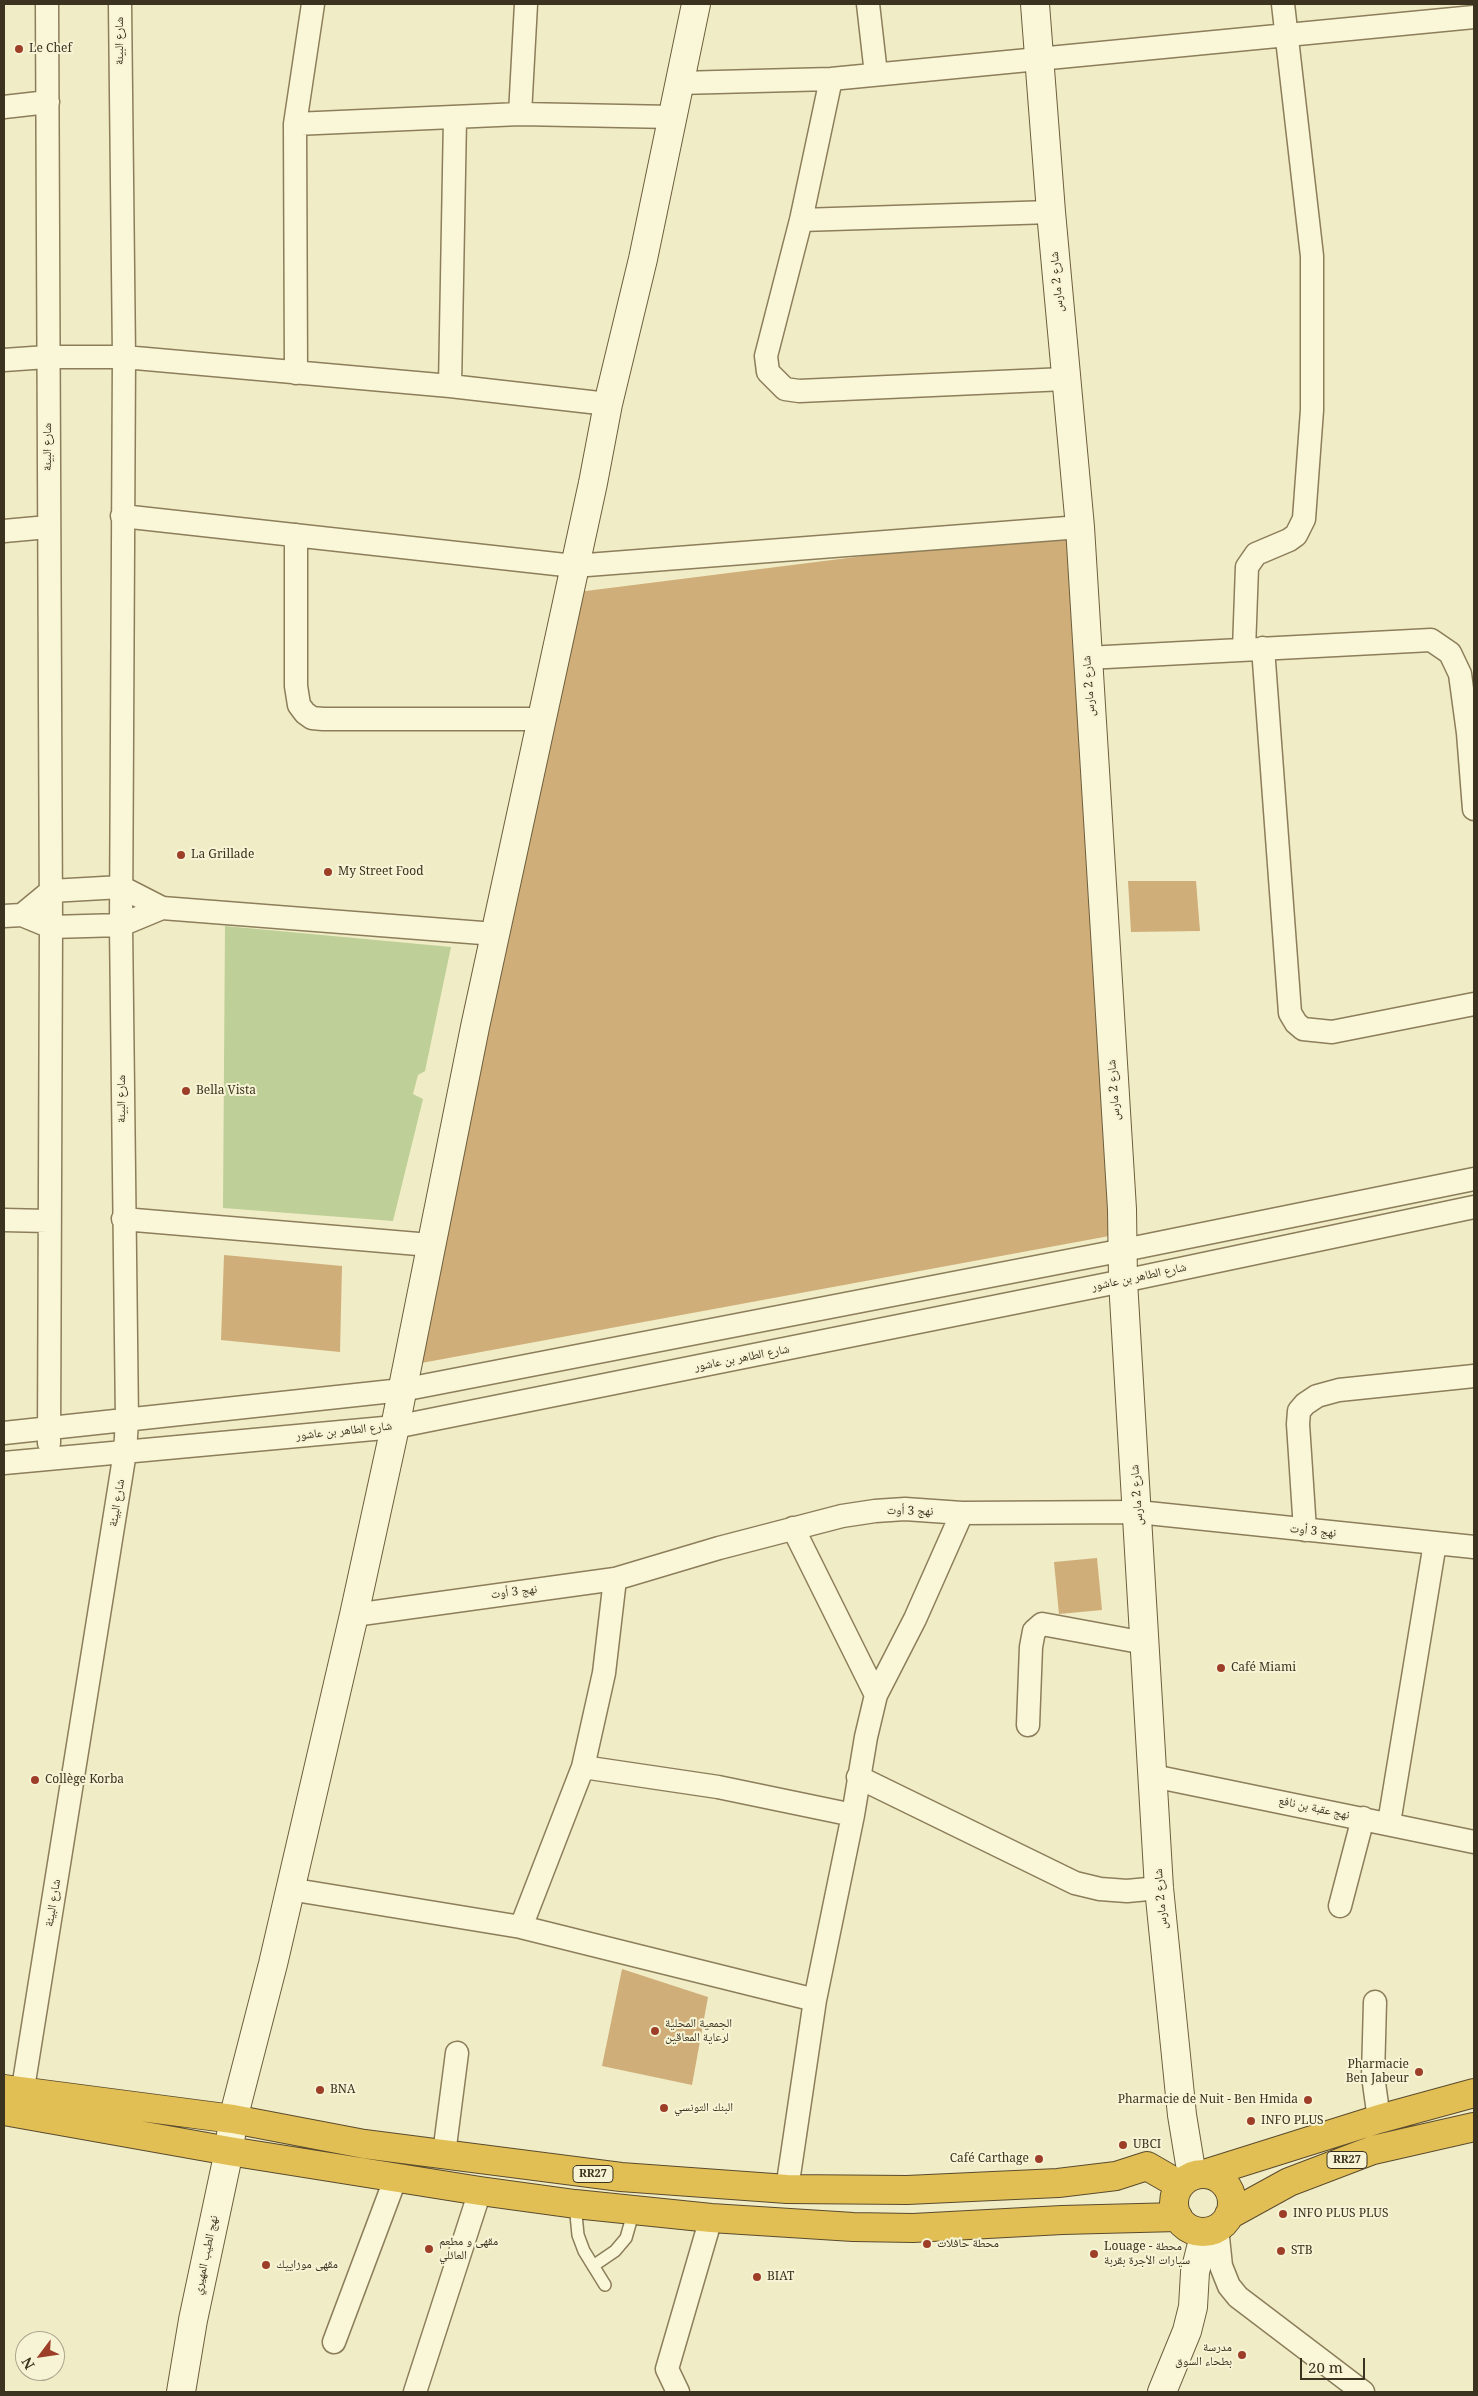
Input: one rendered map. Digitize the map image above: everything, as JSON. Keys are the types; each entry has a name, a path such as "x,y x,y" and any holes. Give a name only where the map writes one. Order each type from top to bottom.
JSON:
{"highway":[{"name":"RR27","path":"1192,2178 1379,2119 1474,2093"},
{"name":"RR27","path":"12,2101 233,2119 364,2144 621,2177 787,2189 907,2190 1058,2182 1116,2176 1147,2166 1192,2178 1216,2177 1229,2190 1232,2203 1204,2224"},
{"name":"RR27","path":"12,2101 229,2151 480,2191 575,2204 711,2218 853,2227 913,2228 1072,2220 1204,2224 1289,2182 1372,2150 1474,2127"},
{"path":"1192,2178 1175,2200 1204,2224"}],"street":[{"name":"شارع البيئة","path":"47,4 47,357 51,891 48,1221 50,1457"},
{"name":"شارع البيئة","path":"12,2101 125,1452 127,1420 123,1219 121,925 124,357 120,4"},
{"path":"296,373 295,124 313,4"},
{"path":"520,114 526,4"},
{"name":"نهج الطيب المهيري","path":"181,2392 193,2320 229,2151 233,2119 273,1964 395,1427 430,1245 495,934 593,483 608,404 643,259 696,4"},
{"path":"868,4 876,74"},
{"name":"شارع 2 مارس","path":"1035,4 1065,380 1080,527 1124,1250 1123,1281 1159,1888 1182,2115 1192,2178"},
{"path":"1284,4 1312,256 1312,410 1306,511 1296,535 1289,540 1256,554 1247,567 1290,1012 1296,1024 1303,1029 1332,1032 1474,1004"},
{"path":"679,83 831,79 1474,18"},
{"path":"831,79 801,220 766,356 768,372 785,389 822,391 1065,380"},
{"path":"4,107 48,102"},
{"path":"295,124 520,114 672,117"},
{"path":"450,386 456,118"},
{"path":"801,220 1051,212"},
{"path":"4,360 47,357 124,357 450,386 608,404"},
{"path":"122,516 574,566 1080,527"},
{"path":"4,531 48,527"},
{"path":"296,535 296,686 299,705 305,714 312,718 323,719 541,719"},
{"path":"1087,658 1431,640 1450,653 1460,674 1468,733 1474,809"},
{"path":"13,916 51,891 121,887 162,908 495,934"},
{"path":"13,916 51,926 121,925 162,908"},
{"path":"4,1433 402,1390 1124,1250 1474,1179"},
{"name":"شارع الطاهر بن عاشور","path":"4,1463 50,1457 125,1452 395,1427 1123,1281 1474,1207"},
{"path":"123,1219 430,1245"},
{"path":"4,1220 48,1221"},
{"path":"1305,1530 1298,1424 1299,1411 1305,1404 1317,1396 1339,1390 1474,1376"},
{"name":"نهج 3 أوت","path":"354,1614 615,1579 793,1528 842,1516 905,1509 962,1513 1138,1512 1474,1547"},
{"path":"787,2189 815,2000 853,1815 858,1777 876,1695 915,1619 962,1513"},
{"path":"793,1528 876,1695"},
{"path":"1389,1824 1435,1543"},
{"path":"521,1927 583,1767 604,1673 615,1579"},
{"path":"1028,1725 1031,1648 1034,1631 1042,1624 1145,1643"},
{"path":"583,1767 718,1787 853,1815"},
{"name":"نهج عقبة بن نافع","path":"1153,1776 1474,1842"},
{"path":"858,1777 1075,1883 1109,1890 1127,1891 1159,1888"},
{"path":"1340,1906 1363,1818"},
{"path":"289,1889 521,1927 815,2000"},
{"path":"1375,2002 1373,2076 1379,2119"},
{"path":"444,2154 457,2052"},
{"path":"334,2342 396,2177"},
{"path":"415,2392 480,2191"},
{"path":"678,2392 667,2369 711,2218"},
{"path":"1162,2392 1187,2331 1193,2307 1195,2272 1204,2224"},
{"path":"1204,2224 1228,2286 1238,2297 1363,2392"}],"lane":[{"path":"575,2204 578,2235 593,2266 605,2284"},
{"path":"593,2266 616,2251 626,2238 634,2210"}],"green space":[{"path":"225,926 451,947 425,1071 418,1075 413,1094 423,1099 393,1221 223,1208"}],"building":[{"path":"1078,529 1120,1234 416,1364 578,592"},
{"path":"1128,881 1196,881 1200,931 1131,932"},
{"path":"224,1255 342,1266 340,1352 221,1340"},
{"path":"1097,1558 1102,1610 1059,1614 1054,1562"},
{"name":"الجمعية المحلية لرعاية المعاقين","path":"622,1969 708,1997 692,2085 602,2066"}],"place":[{"name":"Le Chef","path":"19,49"},
{"name":"La Grillade","path":"181,855"},
{"name":"My Street Food","path":"328,872"},
{"name":"Bella Vista","path":"186,1091"},
{"name":"Café Miami","path":"1221,1668"},
{"name":"Collège Korba","path":"35,1780"},
{"name":"الجمعية المحلية لرعاية المعاقين","path":"655,2031"},
{"name":"Pharmacie Ben Jabeur","path":"1419,2072"},
{"name":"BNA","path":"320,2090"},
{"name":"Pharmacie de Nuit - Ben Hmida","path":"1308,2100"},
{"name":"البنك التونسي","path":"664,2108"},
{"name":"INFO PLUS","path":"1251,2121"},
{"name":"UBCI","path":"1123,2145"},
{"name":"Café Carthage","path":"1039,2159"},
{"name":"INFO PLUS PLUS","path":"1283,2214"},
{"name":"محطة حافلات","path":"927,2244"},
{"name":"مقهى و مطعم العائلي","path":"429,2249"},
{"name":"STB","path":"1281,2251"},
{"name":"Louage - محطة سيارات الأجرة بقربة","path":"1094,2254"},
{"name":"مقهى موزاييك","path":"266,2265"},
{"name":"BIAT","path":"757,2277"},
{"name":"مدرسة بطحاء السوق","path":"1242,2355"}]}
